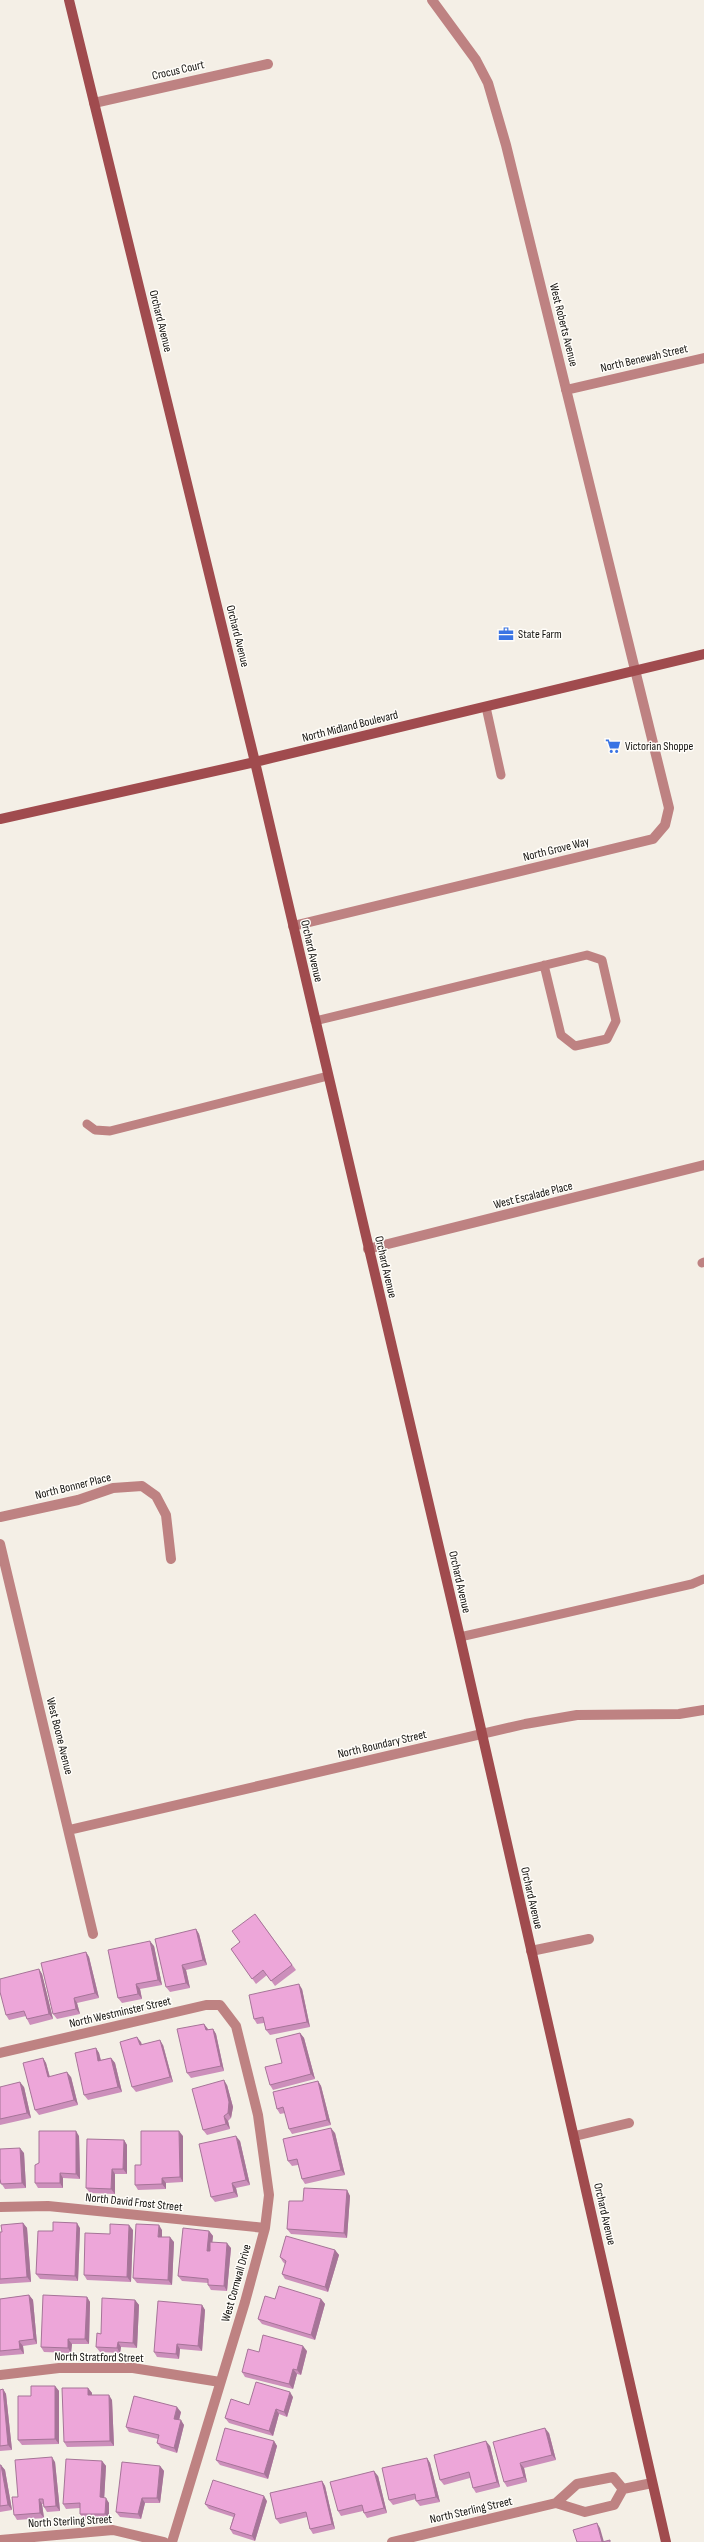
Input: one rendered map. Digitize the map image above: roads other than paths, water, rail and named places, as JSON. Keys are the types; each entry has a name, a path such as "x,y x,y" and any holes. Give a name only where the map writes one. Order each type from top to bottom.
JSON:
{"street":[{"name":"Orchard Avenue","path":"69,0 255,762 460,1637 481,1734 575,2136 666,2542"},
{"name":"West Roberts Avenue","path":"432,0 476,60 488,83 506,145 635,670"},
{"name":"Crocus Court","path":"94,103 268,64"},
{"name":"North Benewah Street","path":"566,390 704,358"},
{"name":"North Midland Boulevard","path":"0,819 255,762 704,654"},
{"name":"North Grove Way","path":"293,926 653,839 665,825 669,808 635,670"},
{"name":"West Escalade Place","path":"368,1249 704,1165"},
{"name":"North Bonner Place","path":"0,1517 78,1500 113,1488 142,1486 156,1496 166,1515 171,1559"},
{"name":"West Boone Avenue","path":"0,1544 93,1934"},
{"name":"North Boundary Street","path":"69,1830 481,1734 576,1715 679,1714 704,1710"},
{"path":"532,1952 589,1939"},
{"name":"North Westminster Street","path":"0,2053 206,2005 220,2005 236,2026"},
{"name":"West Cornwall Drive","path":"172,2542 245,2302 265,2228 270,2195 264,2148 236,2026"},
{"path":"575,2136 629,2123"},
{"name":"North David Frost Street","path":"0,2208 48,2206 265,2228"},
{"name":"North Stratford Street","path":"0,2375 59,2368 133,2368 220,2382"},
{"name":"North Sterling Street","path":"392,2542 556,2503 577,2484 613,2477 623,2489"},
{"path":"556,2503 585,2512 614,2504 623,2489 652,2483"},
{"name":"North Sterling Street","path":"0,2540 113,2530 164,2542"}],"lane":[{"path":"486,707 501,775"},
{"path":"315,1021 544,965 587,955 602,960 616,1021 607,1039 575,1046 562,1035 544,965"},
{"path":"87,1124 95,1130 110,1131 328,1076"},
{"path":"460,1637 704,1579"}],"place":[{"name":"State Farm","path":"506,634"},
{"name":"Victorian Shoppe","path":"613,746"}]}
